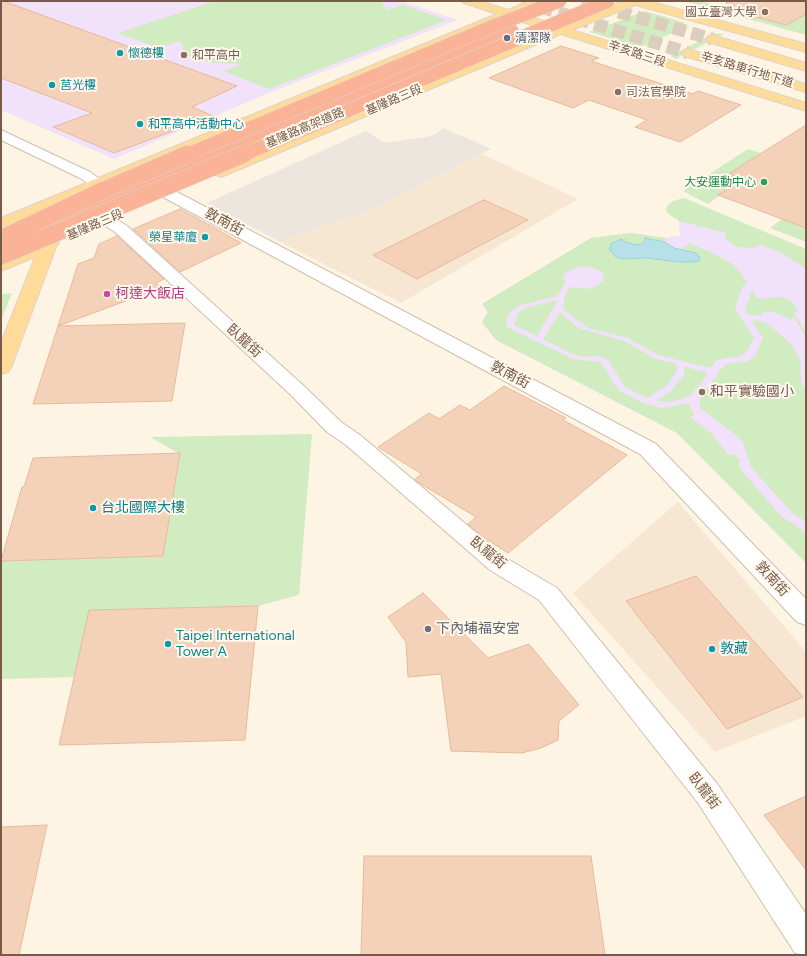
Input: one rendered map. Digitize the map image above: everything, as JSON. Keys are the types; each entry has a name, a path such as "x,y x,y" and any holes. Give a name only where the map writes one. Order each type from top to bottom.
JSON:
{"highway":[{"path":"1,249 186,166 512,29 591,1"},
{"name":"基隆路高架道路","path":"1,256 608,1"},
{"path":"512,29 565,3"},
{"name":"基隆路高架道路","path":"1,240 102,191 271,118 496,25 565,3"}],"main road":[{"name":"辛亥路三段","path":"468,1 806,107"},
{"path":"1,224 97,182 539,1"},
{"path":"634,1 806,48"},
{"name":"基隆路三段","path":"1,266 106,220 561,29 634,1"},
{"name":"辛亥路車行地下道","path":"712,39 806,67"},
{"name":"辛亥路車行地下道","path":"688,52 806,88"},
{"path":"1,368 48,245"}],"street":[{"path":"1,134 97,182"},
{"path":"7,152 24,145"},
{"name":"敦南街","path":"169,194 648,449 806,615"},
{"name":"臥龍街","path":"106,220 121,229 298,391 334,427 353,440 498,564 548,594 708,794 806,942"}],"shaded area":[{"name":"和平高中","path":"1,1 400,1 458,20 276,90 114,159 1,110"},
{"path":"444,128 491,149 369,211 339,220 280,242 207,203 366,131 385,143 432,136"},
{"path":"482,154 578,199 401,303 280,242 339,220 369,211"},
{"name":"和平實驗國小","path":"682,205 695,205 806,249 806,563 677,433 496,340 482,322 488,312 482,304 591,238 631,233 666,238 680,236 679,221"},
{"name":"敦藏","path":"678,502 806,652 806,716 715,752 573,593"}],"green space":[{"path":"215,1 381,1 387,10 403,5 447,20 269,89 223,71 242,64 213,63 196,59 185,53 180,41 158,48 118,33"},
{"path":"684,1 699,1 786,25 799,18 806,4 806,35"},
{"path":"645,11 683,22 686,27 644,46 632,45 589,32"},
{"path":"714,33 724,34 676,59 671,56"},
{"path":"748,149 761,153 730,173 734,175 717,186 727,190 708,204 683,191"},
{"path":"684,198 806,249 806,269 783,254 760,244 754,248 737,247 726,239 726,233 679,221 671,216 666,209 673,201"},
{"path":"782,219 806,227 806,242 770,228"},
{"path":"631,233 666,238 665,242 646,238 642,244 630,244 625,242 639,258 678,262 696,253 680,248 686,247 689,243 713,253 729,262 740,272 747,283 742,287 735,309 754,338 747,351 739,357 725,358 716,361 710,368 658,355 628,338 588,328 563,309 565,295 570,287 587,289 594,287 603,281 603,273 594,268 587,267 579,267 567,272 563,276 565,283 559,294 554,297 521,305 514,309 507,317 507,327 573,359 599,362 603,365 619,390 643,403 662,408 690,403 690,408 695,414 690,417 712,434 728,455 733,454 740,459 739,464 741,470 781,516 801,529 806,536 806,563 677,433 496,340 482,322 488,312 482,304 591,238"},
{"path":"752,290 757,299 781,297 792,301 798,311 793,312 806,333 806,337 794,317 791,320 773,312 764,312 760,316 747,314 745,310"},
{"path":"12,293 1,321 1,296 3,294"},
{"path":"558,300 537,336 514,325 518,313 525,308"},
{"path":"560,312 578,328 624,341 656,359 677,364 676,373 666,386 647,398 625,387 609,361 604,358 597,356 583,357 568,352 543,339"},
{"path":"751,320 765,322 791,344 799,358 801,365 800,374 802,384 806,390 806,522 791,512 751,467 743,442 700,408 700,398 720,370 727,364 748,361 755,356 763,338"},
{"path":"685,367 707,372 705,378 690,396 670,402 656,401 670,392 684,375"},
{"path":"312,434 299,595 258,606 89,610 75,677 1,679 1,561 163,556 180,454 150,437"}],"water":[{"path":"645,238 665,242 674,248 696,253 700,257 699,261 678,262 646,258 622,259 616,257 609,249 612,243 622,239 625,242 637,245 642,244 645,241"}],"building":[{"path":"1,1 237,86 192,107 213,116 114,153 53,127 92,113 1,78"},
{"name":"國立臺灣大學","path":"727,1 806,1 806,14 786,25 726,9"},
{"name":"司法官學院","path":"561,46 599,58 591,61 693,94 698,91 741,105 680,142 635,127 647,120 589,100 573,108 489,78"},
{"name":"大安運動中心","path":"806,125 806,228 718,195 727,190 716,186 734,175 730,173"},
{"path":"484,200 528,220 417,279 373,255"},
{"name":"榮星華廈","path":"180,209 241,243 180,272 133,229"},
{"name":"柯達大飯店","path":"117,236 164,279 156,283 161,288 58,326 78,264 94,258 99,244"},
{"path":"185,323 172,401 33,404 58,326"},
{"path":"504,386 566,418 563,420 627,455 508,553 485,538 468,524 476,517 416,481 415,479 422,474 378,447 429,413 439,419 460,405 470,410"},
{"name":"台北國際大樓","path":"180,453 163,556 1,561 22,487 24,487 33,458"},
{"name":"敦藏","path":"696,576 803,697 727,729 626,601"},
{"path":"423,593 488,658 529,644 579,705 559,721 558,740 541,748 522,753 451,751 441,674 408,677 406,642 388,617"},
{"name":"Taipei International Tower A","path":"258,606 245,740 59,745 89,610"},
{"path":"806,796 806,870 764,815"},
{"path":"47,825 19,955 1,955 1,827"},
{"path":"364,856 591,856 605,955 361,955"}],"tunnel":[{"path":"522,1 688,53"},
{"path":"582,1 712,39"}],"place":[{"name":"國立臺灣大學","path":"765,12"},
{"name":"清潔隊","path":"507,38"},
{"name":"懷德樓","path":"120,53"},
{"name":"和平高中","path":"184,55"},
{"name":"莒光樓","path":"52,85"},
{"name":"司法官學院","path":"618,92"},
{"name":"和平高中活動中心","path":"140,124"},
{"name":"大安運動中心","path":"764,182"},
{"name":"榮星華廈","path":"205,237"},
{"name":"柯達大飯店","path":"107,294"},
{"name":"和平實驗國小","path":"702,392"},
{"name":"台北國際大樓","path":"93,508"},
{"name":"下內埔福安宮","path":"428,629"},
{"name":"Taipei International Tower A","path":"168,644"},
{"name":"敦藏","path":"712,649"}]}
